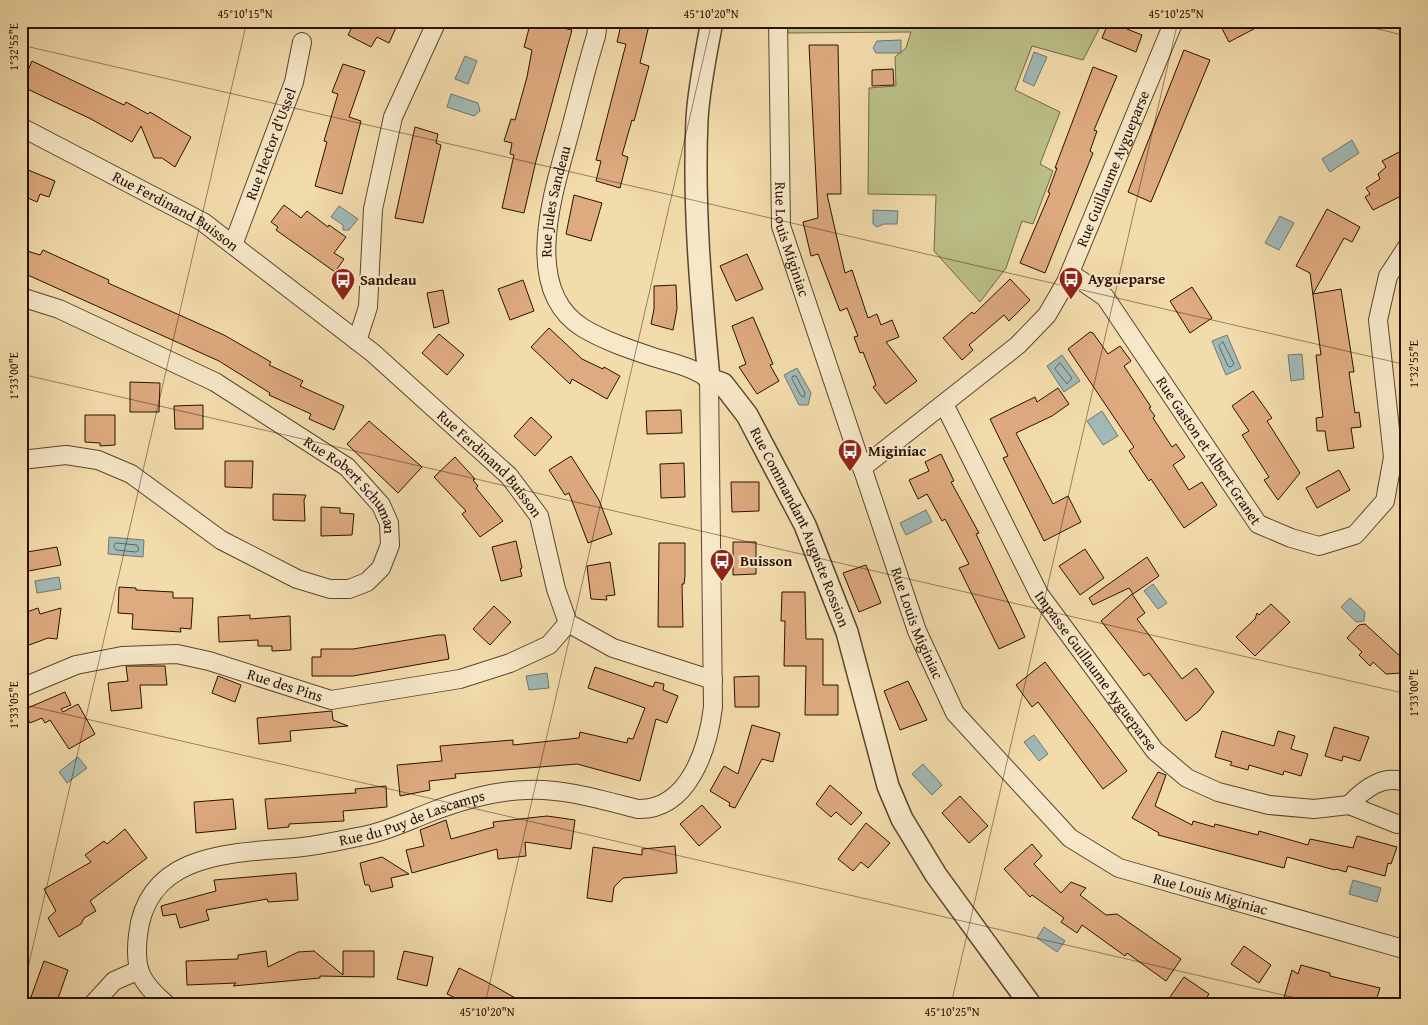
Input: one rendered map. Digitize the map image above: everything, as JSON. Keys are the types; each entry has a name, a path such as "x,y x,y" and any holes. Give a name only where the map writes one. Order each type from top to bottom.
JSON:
{"street":[{"path":"357,340 368,307 373,209 393,117 437,21"},
{"name":"Rue Jules Sandeau","path":"598,21 596,36 550,205 546,235 550,284 558,302 572,320 584,328 611,343 695,369 709,379"},
{"path":"568,623 613,648 713,680 709,379 700,282 697,146 700,85 712,21"},
{"name":"Rue Louis Miginiac","path":"778,21 781,226 917,631 955,713 1070,838 1119,868 1407,950"},
{"name":"Rue Guillaume Aygueparse","path":"862,468 1018,345 1047,315 1070,273 1174,21"},
{"name":"Rue Hector d'Ussel","path":"233,245 294,82 302,42"},
{"name":"Rue Ferdinand Buisson","path":"21,126 203,222 357,340 509,476 539,516 556,589 568,623"},
{"name":"Rue Gaston et Albert Granet","path":"1070,273 1105,297 1258,524 1291,538 1319,546 1355,535 1385,501 1393,457 1378,320 1388,276 1407,247"},
{"name":"Rue Robert Schuman","path":"21,297 59,309 215,382 347,467 381,505 389,524 390,545 381,568 367,582 349,589 330,588 297,579 221,540 131,474 98,460 66,455 21,460"},
{"name":"Rue Commandant Auguste Rossion","path":"709,379 723,384 747,415 805,525 847,632 888,786 902,819 936,875 1030,1004"},
{"name":"Impasse Guillaume Aygueparse","path":"944,404 1039,594 1155,751 1187,778 1218,792 1270,805 1314,809 1348,805 1397,824 1407,822"},
{"name":"Rue des Pins","path":"21,688 76,665 122,656 177,654 331,700 460,679 494,668 549,645 568,623"},
{"name":"Rue du Puy de Lascamps","path":"166,1004 148,989 139,970 136,950 138,931 151,898 159,886 177,872 205,858 231,852 295,848 368,835 391,829 457,803 501,792 527,790 560,792 638,809 649,809 662,805 677,795 688,781 704,748 713,707 713,680"},
{"path":"1348,805 1362,791 1383,781 1400,780 1407,783"},
{"path":"93,1004 114,981 139,970"}],"green space":[{"path":"787,21 1103,21 1083,60 1032,46 1015,90 1060,112 1040,164 1053,171 1033,224 1022,221 1006,268 980,302 934,251 936,195 868,194 869,88 896,86 895,57 906,48 911,32 788,33"}],"water":[{"path":"901,40 901,53 876,53 873,48 877,41"},
{"path":"1034,52 1047,57 1034,86 1023,81"},
{"path":"465,56 477,61 468,84 455,79"},
{"path":"451,94 478,103 480,111 474,116 447,107"},
{"path":"1352,140 1359,153 1330,172 1322,159"},
{"path":"339,206 358,219 349,230 343,230 343,225 331,217"},
{"path":"873,210 898,211 897,224 884,224 877,227 873,224"},
{"path":"1280,216 1294,223 1279,250 1265,243"},
{"path":"1227,335 1241,368 1226,375 1212,341"},
{"path":"1302,354 1304,379 1291,381 1288,355"},
{"path":"1062,355 1080,381 1064,392 1047,366"},
{"path":"797,368 811,393 808,405 799,405 784,375"},
{"path":"1102,411 1118,436 1103,445 1087,421"},
{"path":"926,510 932,522 906,535 900,523"},
{"path":"109,537 144,540 143,557 108,554"},
{"path":"59,577 61,589 37,593 35,581"},
{"path":"1153,584 1167,603 1158,609 1144,591"},
{"path":"1350,598 1365,612 1364,621 1356,622 1341,607"},
{"path":"547,673 549,688 529,690 526,676"},
{"path":"1034,735 1048,754 1039,761 1024,742"},
{"path":"78,757 87,768 67,783 59,772"},
{"path":"923,764 942,785 932,795 912,774"},
{"path":"1353,880 1381,888 1377,902 1349,894"},
{"path":"1044,927 1065,941 1057,952 1037,938"}],"building":[{"path":"345,21 399,21 389,43 377,37 371,47 348,35 353,25"},
{"path":"531,21 572,30 536,161 524,213 502,208 514,155 510,154 512,143 504,141 511,119 515,120 527,77 532,50 524,47"},
{"path":"622,21 650,21 640,63 649,66 634,121 632,120 622,155 628,157 620,188 596,181 601,161 596,160 626,44 617,42"},
{"path":"1109,21 1131,21 1127,29 1142,35 1136,52 1102,38"},
{"path":"1218,21 1269,21 1229,42"},
{"path":"809,45 838,45 841,194 827,194 845,273 852,270 868,318 877,314 881,325 892,320 899,337 886,342 917,381 886,404 873,387 876,385 863,352 860,353 854,337 858,336 847,308 840,311 818,254 811,256 803,222 818,218"},
{"path":"1184,50 1210,60 1151,202 1128,192"},
{"path":"32,61 124,105 126,102 148,114 150,112 191,137 175,167 162,158 154,158 141,126 132,142 91,119 21,86"},
{"path":"343,64 365,71 349,117 361,121 342,194 315,186 327,142 324,141 338,94 332,92"},
{"path":"1093,67 1117,76 1094,130 1097,131 1090,151 1093,153 1045,273 1020,263 1050,193 1048,192 1057,168 1055,168"},
{"path":"893,69 894,85 872,86 872,70"},
{"path":"415,127 438,134 436,143 441,145 423,223 395,218"},
{"path":"1401,151 1407,159 1407,193 1373,210 1365,197 1370,194 1366,188 1380,179 1378,174 1386,167 1382,161"},
{"path":"21,167 55,181 49,197 40,194 37,202 21,195"},
{"path":"574,195 602,203 591,241 566,234"},
{"path":"284,205 301,218 307,211 328,227 329,225 346,237 334,253 344,259 335,272 276,230 278,227 271,222"},
{"path":"1327,209 1360,227 1352,242 1344,238 1313,294 1341,289 1354,372 1349,372 1355,413 1359,412 1361,427 1351,428 1354,448 1328,451 1325,431 1317,431 1316,418 1323,417 1316,355 1321,355 1310,273 1296,266"},
{"path":"21,249 40,255 43,250 109,280 108,283 224,335 271,362 269,365 303,381 300,386 344,406 334,430 309,419 311,414 269,395 270,393 219,361 21,272"},
{"path":"747,254 763,289 736,301 720,266"},
{"path":"1010,279 1030,300 1009,321 1004,315 969,345 973,350 962,360 943,338 972,312 974,314"},
{"path":"523,280 534,311 510,320 498,289"},
{"path":"676,285 677,309 673,330 651,324 654,309 654,286"},
{"path":"1192,287 1212,318 1190,333 1170,301"},
{"path":"443,290 449,323 434,328 427,293"},
{"path":"753,317 773,364 770,365 779,381 757,394 739,367 746,364 732,326"},
{"path":"549,328 582,359 603,369 604,367 620,376 607,399 572,379 570,384 531,347"},
{"path":"1090,332 1093,333 1108,354 1120,346 1131,361 1124,366 1151,407 1149,408 1155,416 1153,418 1172,447 1176,444 1185,457 1173,465 1189,490 1202,482 1217,505 1184,528 1151,479 1149,481 1129,451 1134,447 1068,349"},
{"path":"439,334 464,355 447,375 422,353"},
{"path":"130,382 160,383 159,412 130,412"},
{"path":"1058,388 1069,404 1052,416 1016,433 1053,504 1068,496 1081,522 1044,541 1003,458 1008,456 990,419 1035,397 1037,402"},
{"path":"1253,391 1272,418 1267,421 1300,473 1278,500 1264,480 1269,477 1242,435 1249,431 1232,406"},
{"path":"203,405 203,429 175,429 174,406"},
{"path":"681,410 682,433 647,434 646,411"},
{"path":"85,415 115,415 115,445 100,446 100,443 85,442"},
{"path":"531,417 552,437 535,456 514,436"},
{"path":"369,421 422,467 398,493 347,444"},
{"path":"941,454 954,481 951,482 979,533 976,534 1025,637 999,649 959,568 969,564 945,519 942,521 927,494 918,499 909,480 929,471 925,462"},
{"path":"571,456 599,500 612,534 588,543 569,493 565,495 549,470"},
{"path":"455,457 475,479 473,480 478,486 476,488 503,521 480,537 462,514 466,511 434,477"},
{"path":"225,461 253,461 252,488 225,487"},
{"path":"684,463 685,497 661,498 660,464"},
{"path":"1339,470 1350,490 1317,508 1306,488"},
{"path":"731,482 759,482 759,511 732,512"},
{"path":"273,494 306,495 304,500 305,521 273,520"},
{"path":"321,507 340,508 340,513 354,514 352,535 321,536"},
{"path":"516,541 522,576 501,581 492,547"},
{"path":"733,542 756,542 756,574 733,575"},
{"path":"659,543 685,543 685,576 684,584 682,584 683,627 658,627"},
{"path":"57,547 61,565 23,572 21,553"},
{"path":"1085,549 1104,578 1080,595 1059,566"},
{"path":"1147,557 1159,576 1133,594 1129,588 1093,605 1089,598"},
{"path":"610,562 615,595 606,596 607,600 591,599 587,566"},
{"path":"866,565 881,603 859,612 843,573"},
{"path":"119,587 173,592 173,598 193,598 191,629 180,628 181,632 132,629 133,614 118,613"},
{"path":"782,592 805,592 806,639 823,639 823,685 838,685 838,715 805,715 806,666 784,666 785,621 781,621"},
{"path":"1132,594 1145,613 1137,619 1182,679 1196,668 1214,692 1199,711 1186,721 1149,673 1144,676 1101,621"},
{"path":"1271,604 1290,622 1255,656 1236,637 1255,619 1257,613 1259,615"},
{"path":"494,606 511,622 490,645 473,629"},
{"path":"38,608 40,614 61,608 57,639 48,638 21,648 21,614"},
{"path":"250,615 250,619 290,616 291,650 272,651 272,646 258,646 258,640 219,642 218,617"},
{"path":"1365,624 1401,657 1402,673 1386,674 1373,662 1370,666 1359,655 1362,652 1347,638 1359,625"},
{"path":"445,635 449,659 353,676 312,676 312,657 321,657 321,649 353,649"},
{"path":"1045,662 1127,771 1103,789 1038,702 1032,707 1016,685"},
{"path":"126,666 165,666 167,685 140,685 142,708 111,711 108,683 128,681"},
{"path":"595,667 653,687 655,682 664,684 663,690 678,696 667,723 656,719 640,781 577,764 455,774 456,778 429,781 430,790 400,796 397,765 442,761 440,746 513,740 513,745 579,738 580,732 627,743 628,738 633,739 645,708 588,688"},
{"path":"218,676 241,685 235,702 212,693"},
{"path":"759,676 759,707 735,707 734,677"},
{"path":"908,681 927,720 900,730 884,691"},
{"path":"65,692 71,705 61,709 63,712 78,704 95,734 69,749 50,720 45,723 42,718 30,723 23,710"},
{"path":"332,711 333,720 348,726 290,731 291,741 259,744 257,718"},
{"path":"752,725 780,733 773,762 762,759 735,808 729,806 730,803 710,791 724,766 738,774"},
{"path":"1334,727 1369,737 1360,761 1343,756 1342,761 1325,756"},
{"path":"1222,731 1274,746 1278,731 1295,736 1291,749 1308,754 1301,776 1284,771 1283,775 1249,765 1248,770 1230,765 1232,762 1215,757"},
{"path":"1158,772 1166,775 1155,806 1192,825 1193,821 1214,827 1215,824 1258,835 1259,831 1308,845 1310,839 1353,848 1357,836 1397,847 1391,864 1388,863 1385,876 1348,866 1346,872 1335,870 1287,857 1284,868 1158,835 1159,833 1132,818"},
{"path":"830,785 862,813 851,825 836,812 831,817 816,804"},
{"path":"386,786 387,807 343,811 344,821 289,824 289,827 268,829 265,799 356,793 355,789"},
{"path":"960,796 988,826 969,843 942,813"},
{"path":"233,799 236,829 196,833 194,802"},
{"path":"702,805 721,827 699,846 680,824"},
{"path":"547,816 575,820 571,849 525,842 526,856 498,859 497,849 412,873 406,850 424,846 420,830 446,820 451,839 494,827 493,822"},
{"path":"866,823 890,843 868,868 861,862 853,871 838,859"},
{"path":"125,829 147,858 90,901 96,911 84,918 81,924 59,937 48,918 56,911 44,889 91,862 85,855 104,841 107,844"},
{"path":"1032,844 1042,856 1034,864 1061,893 1071,882 1086,888 1080,895 1106,915 1117,914 1181,959 1166,981 1127,953 1125,956 1082,925 1077,933 1061,922 1064,918 1032,895 1030,897 1004,869"},
{"path":"675,846 677,873 623,878 614,887 612,902 587,898 593,847 642,855 642,849"},
{"path":"382,857 409,874 391,878 393,887 371,892 369,885 365,885 360,863"},
{"path":"296,873 298,900 268,902 267,899 206,910 209,920 180,928 176,914 163,916 161,906 216,891 214,880"},
{"path":"1244,946 1271,965 1259,983 1231,964"},
{"path":"266,951 268,967 298,952 314,951 343,975 343,951 374,951 374,977 320,976 320,978 233,986 236,983 187,985 186,961 238,959 238,955"},
{"path":"404,951 433,957 427,986 397,979"},
{"path":"44,961 68,970 56,1004 31,997"},
{"path":"1301,965 1330,973 1330,976 1380,988 1375,1004 1293,1004 1283,1001 1292,970 1298,974"},
{"path":"459,968 526,1004 468,1004 447,994"},
{"path":"1184,977 1209,994 1202,1004 1165,1004"}],"place":[{"name":"Aygueparse","path":"1071,300"},
{"name":"Sandeau","path":"343,301"},
{"name":"Miginiac","path":"850,472"},
{"name":"Buisson","path":"722,582"}]}
